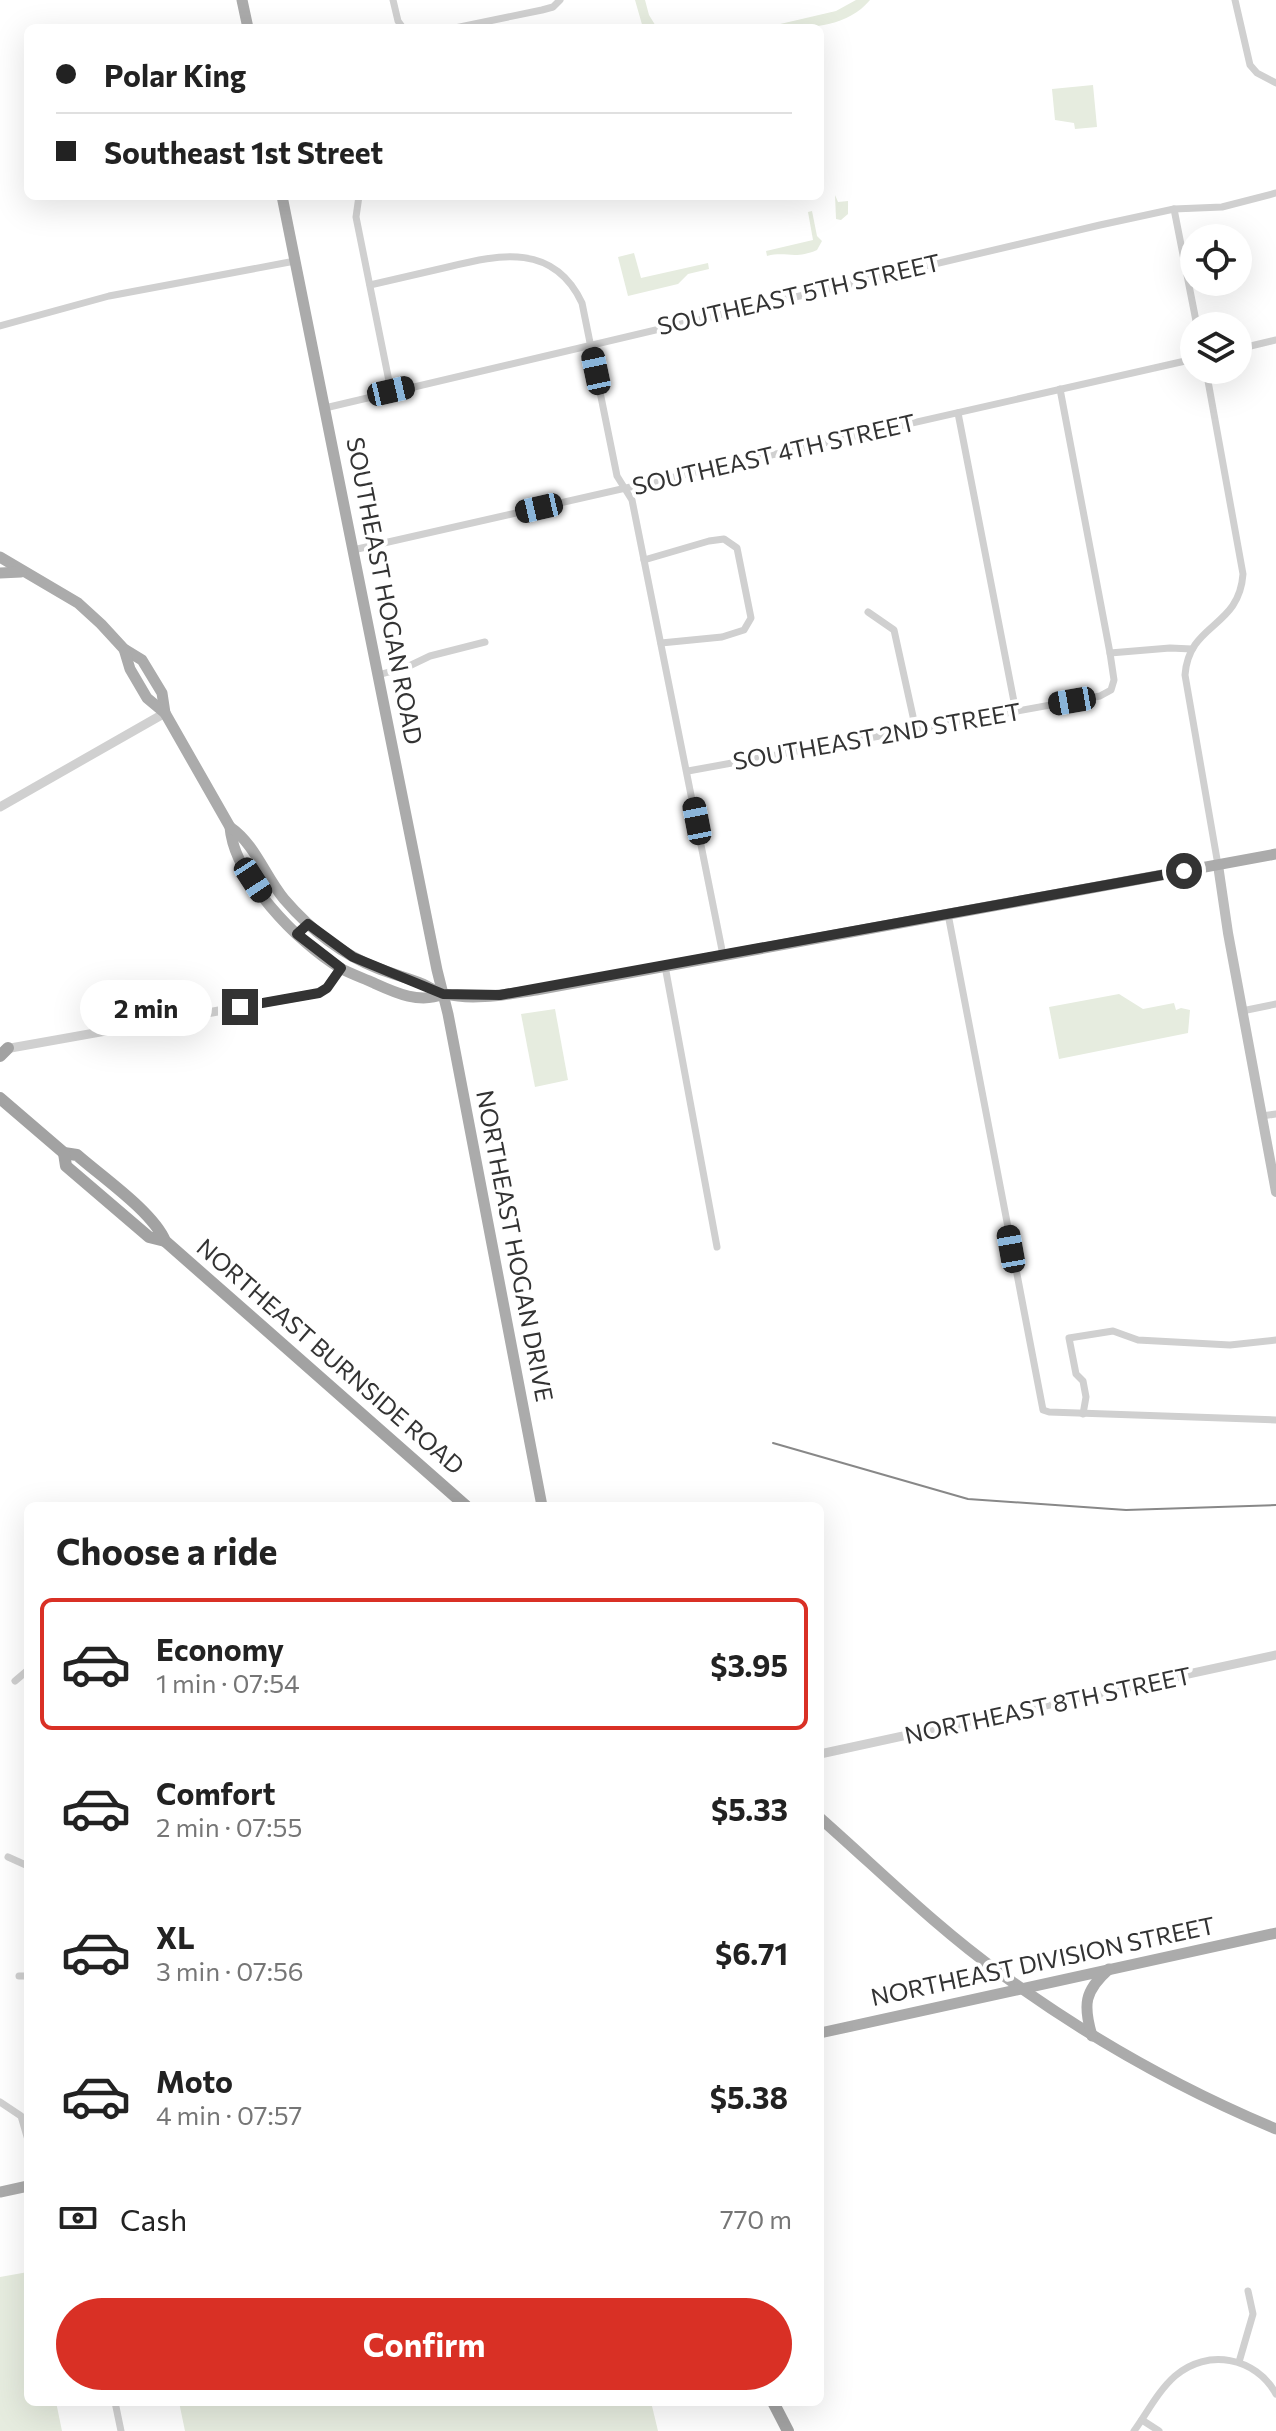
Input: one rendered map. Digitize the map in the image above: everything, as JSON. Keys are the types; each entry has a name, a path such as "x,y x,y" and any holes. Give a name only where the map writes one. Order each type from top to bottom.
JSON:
{"highway":[{"name":"NORTHEAST BURNSIDE ROAD","path":"0,1098 64,1153 77,1155 159,1226 165,1241 461,1502"},
{"name":"NORTHEAST BURNSIDE ROAD","path":"64,1153 66,1166 82,1180 149,1237 165,1241"},
{"path":"82,1180 92,1178 120,1202 139,1209"},
{"path":"775,2406 788,2431"}],"main road":[{"path":"242,0 247,24"},
{"name":"SOUTHEAST HOGAN ROAD","path":"283,200 443,994"},
{"path":"0,557 78,603 124,649 130,669 147,698 165,713 230,827 244,837 280,894 308,924 353,957 443,994 510,994 1276,854"},
{"path":"0,573 21,572"},
{"path":"230,827 231,844 253,880 297,934 341,968 402,994 429,1000 443,994"},
{"path":"1218,865 1276,1192"},
{"path":"297,934 308,924"},
{"name":"NORTHEAST HOGAN DRIVE","path":"443,994 541,1502"},
{"path":"824,1822 958,1940 1021,1988 1092,2036 1177,2084 1276,2129"},
{"name":"NORTHEAST DIVISION STREET","path":"824,2032 1276,1933"},
{"path":"1092,2036 1087,2020 1087,1998 1094,1984 1109,1969"},
{"path":"0,2192 24,2187"}],"street":[{"path":"393,0 400,24"},
{"path":"474,24 553,7 560,0"},
{"path":"1235,0 1250,65 1257,73 1276,83"},
{"name":"SOUTHEAST 5TH STREET","path":"325,408 1174,209 1222,207 1276,193"},
{"path":"358,200 356,217 391,391"},
{"path":"1174,209 1194,312"},
{"path":"370,285 494,256 531,258 558,272 576,291 582,303 617,476 632,500 723,955"},
{"path":"0,326 109,296 295,261"},
{"path":"1252,346 1276,340"},
{"name":"SOUTHEAST 4TH STREET","path":"353,550 1180,362"},
{"path":"1209,384 1243,574 1237,602 1192,649 1185,683 1218,865"},
{"path":"1060,389 1110,653 1192,649"},
{"path":"958,413 1016,712"},
{"path":"644,560 724,539 737,548 747,589 751,618 744,630 722,637 661,643"},
{"path":"868,612 894,630 916,730"},
{"path":"378,675 407,667 430,656 485,642"},
{"name":"SOUTHEAST 2ND STREET","path":"688,771 1100,696 1111,690 1114,680 1110,653"},
{"path":"0,807 165,713"},
{"path":"948,914 1043,1410 1276,1420"},
{"path":"665,966 717,1247"},
{"path":"3,1051 319,993 327,988 341,968"},
{"path":"1242,1011 1276,1004"},
{"path":"1262,1116 1276,1114"},
{"path":"1083,1414 1086,1397 1083,1381 1076,1374 1069,1338 1113,1331 1138,1340 1230,1345 1276,1340"},
{"name":"NORTHEAST 8TH STREET","path":"824,1753 1276,1655"},
{"path":"15,1681 24,1673"},
{"path":"8,1857 24,1864"},
{"path":"0,2102 21,2116 24,2126"},
{"path":"1239,2362 1253,2314 1248,2291"},
{"path":"1134,2431 1167,2384 1184,2369 1217,2359 1239,2362 1259,2373 1276,2394"},
{"path":"116,2406 121,2431"},
{"path":"1142,2420 1159,2431"}],"shaded area":[{"path":"635,0 645,0 655,24 642,24"},
{"path":"856,0 870,0 848,17 824,25 780,24 836,11"},
{"path":"1093,85 1097,127 1075,129 1074,123 1055,120 1052,89"},
{"path":"835,195 838,202 848,201 848,214 841,220 836,219"},
{"path":"812,211 817,236 822,241 817,250 767,256 766,251 813,240 808,212"},
{"path":"634,253 641,278 708,263 709,269 688,274 678,284 628,296 618,257"},
{"path":"1119,994 1143,1009 1174,1003 1176,1010 1190,1010 1188,1033 1059,1059 1049,1007"},
{"path":"555,1009 568,1080 535,1087 521,1014"},
{"path":"24,2273 24,2406 57,2406 62,2431 0,2431 0,2277"},
{"path":"180,2406 652,2406 658,2431 185,2431"}],"tram line":[{"path":"773,1443 968,1499 1126,1510 1276,1505"}],"route":[{"path":"240,1007 319,993 327,988 341,968 297,934 308,924 353,957 443,994 500,995 1184,871"}]}
